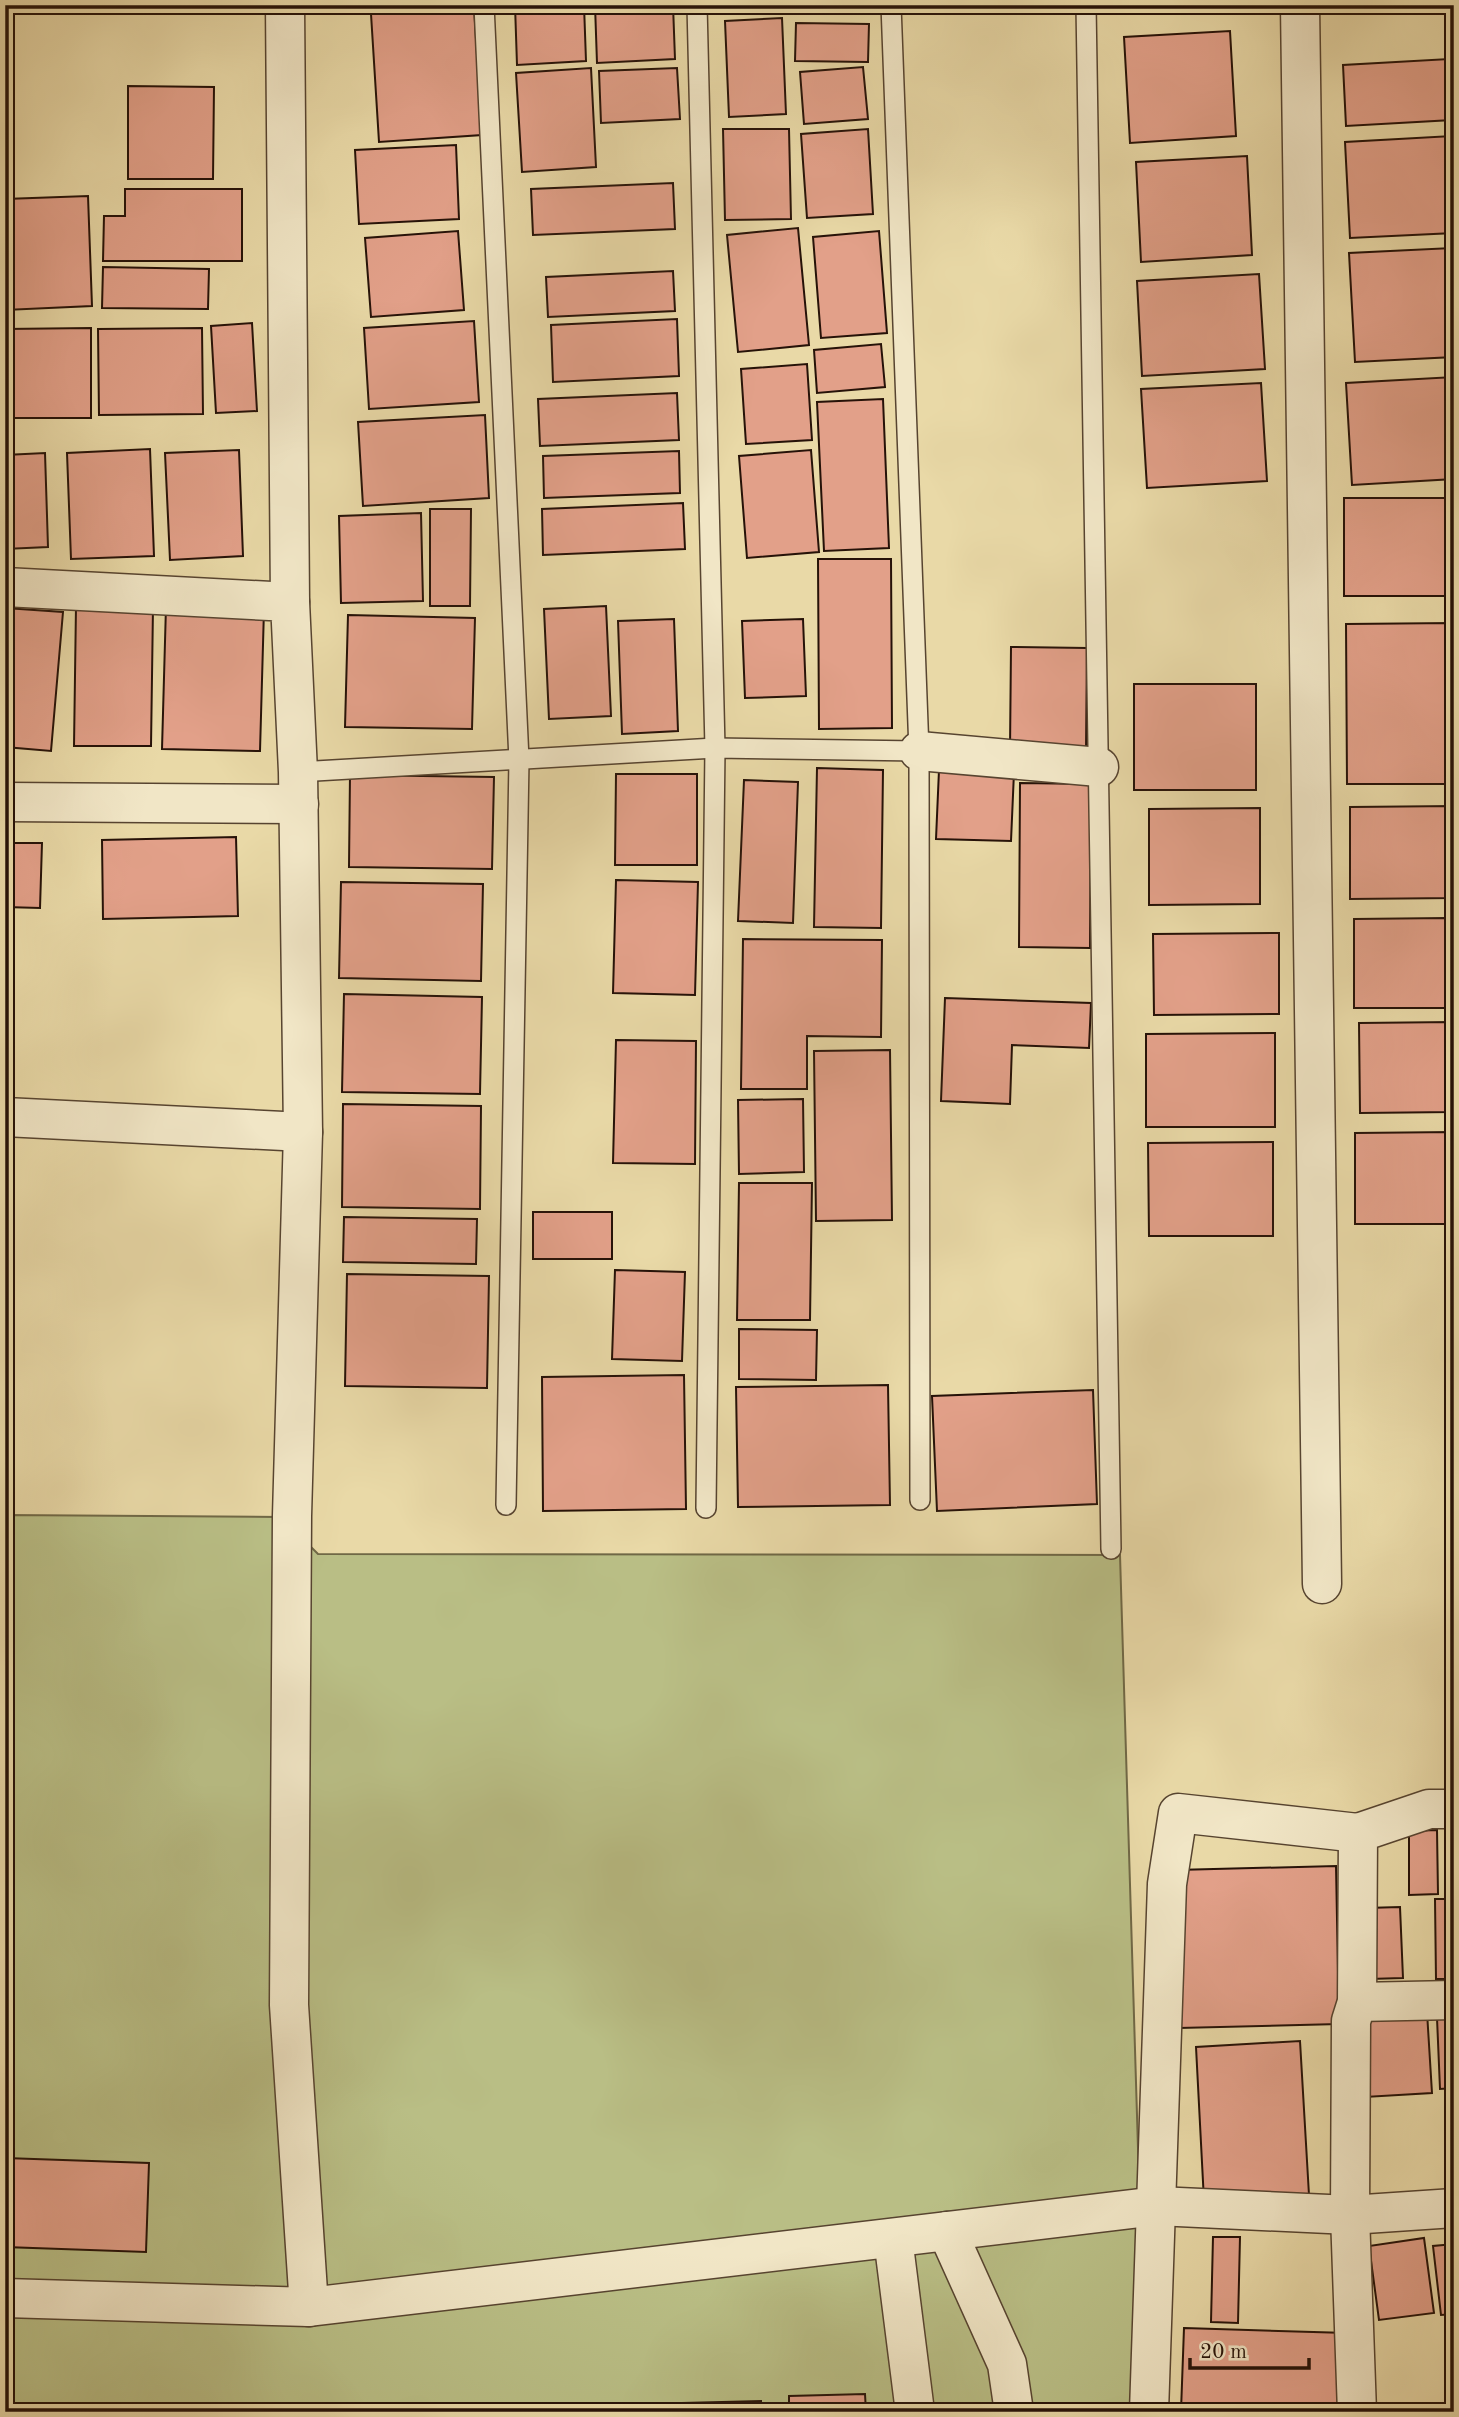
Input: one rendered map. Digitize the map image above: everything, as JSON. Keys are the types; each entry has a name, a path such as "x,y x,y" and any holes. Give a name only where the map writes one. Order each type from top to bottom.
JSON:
{"street":[{"path":"285,5 290,602 299,788 303,1132 292,1516 289,2005 309,2307"},
{"path":"1300,5 1322,1584"},
{"path":"5,587 290,602"},
{"path":"919,751 1100,766"},
{"path":"5,802 299,788"},
{"path":"5,1117 303,1132"},
{"path":"1149,2412 1167,1884 1178,1813 1358,1833 1429,1809 1454,1809"},
{"path":"1357,2412 1350,2215 1351,2021 1357,2002 1358,1833"},
{"path":"1357,2002 1454,2000"},
{"path":"5,2298 309,2307 1157,2206 1350,2215 1454,2208"},
{"path":"947,2231 1007,2364 1014,2412"},
{"path":"893,2238 915,2412"}],"lane":[{"path":"484,5 519,760 506,1505"},
{"path":"697,5 715,748 706,1508"},
{"path":"891,5 919,751 920,1500"},
{"path":"1086,5 1111,1549"},
{"path":"299,788 519,760 715,748 919,751"}],"green space":[{"path":"5,1515 281,1517 318,1554 1120,1555 1146,2412 5,2412"}],"building":[{"path":"515,5 584,5 586,61 517,65"},
{"path":"595,5 673,5 675,59 597,63"},
{"path":"474,7 482,135 379,142 371,14"},
{"path":"782,18 786,114 729,117 725,21"},
{"path":"796,23 869,24 868,62 795,61"},
{"path":"1230,31 1236,136 1130,143 1124,37"},
{"path":"1449,59 1452,120 1346,126 1343,65"},
{"path":"863,67 868,119 804,124 800,72"},
{"path":"591,68 596,167 522,172 516,73"},
{"path":"677,68 680,119 601,123 599,71"},
{"path":"128,86 214,87 213,179 128,179"},
{"path":"723,129 789,129 791,219 725,220"},
{"path":"868,129 873,214 807,218 801,134"},
{"path":"1452,136 1454,233 1350,238 1345,142"},
{"path":"456,145 459,219 359,224 355,150"},
{"path":"1247,156 1252,255 1141,262 1136,162"},
{"path":"673,183 675,229 533,235 531,189"},
{"path":"125,189 242,189 242,261 103,261 104,216 125,216"},
{"path":"88,196 92,306 5,310 5,199"},
{"path":"798,228 809,345 738,352 727,235"},
{"path":"458,231 464,310 371,317 365,238"},
{"path":"879,231 887,333 821,338 813,237"},
{"path":"1452,248 1454,357 1355,362 1349,253"},
{"path":"103,267 209,269 208,309 102,308"},
{"path":"673,271 675,311 548,317 546,277"},
{"path":"1259,274 1265,369 1142,376 1137,281"},
{"path":"677,319 679,376 553,382 551,325"},
{"path":"474,321 479,402 369,409 364,328"},
{"path":"252,323 257,411 216,413 211,326"},
{"path":"91,328 91,418 5,418 5,329"},
{"path":"202,328 203,414 99,415 98,329"},
{"path":"881,344 885,387 817,393 814,350"},
{"path":"807,364 812,440 746,444 741,369"},
{"path":"1454,377 1454,479 1352,485 1346,383"},
{"path":"1261,383 1267,481 1147,488 1141,389"},
{"path":"677,393 679,440 540,446 538,399"},
{"path":"883,399 889,548 824,551 817,402"},
{"path":"485,415 489,498 363,506 358,422"},
{"path":"150,449 154,556 71,559 67,453"},
{"path":"239,450 243,556 170,560 165,453"},
{"path":"811,450 819,552 747,558 739,456"},
{"path":"679,451 680,493 544,498 543,456"},
{"path":"45,453 48,547 5,549 5,455"},
{"path":"1344,498 1454,498 1454,596 1344,596"},
{"path":"683,503 685,549 543,555 542,509"},
{"path":"430,509 471,509 470,606 430,606"},
{"path":"421,513 423,601 341,603 339,516"},
{"path":"818,559 891,559 892,728 819,729"},
{"path":"76,606 153,607 151,746 74,746"},
{"path":"166,606 264,609 260,751 162,749"},
{"path":"606,606 611,716 549,719 544,609"},
{"path":"5,608 63,612 51,751 5,747"},
{"path":"348,615 475,618 472,729 345,727"},
{"path":"674,619 678,731 622,734 618,621"},
{"path":"803,619 806,696 745,698 742,621"},
{"path":"1453,623 1453,784 1347,784 1346,624"},
{"path":"1011,647 1087,648 1086,750 1010,750"},
{"path":"1134,684 1256,684 1256,790 1134,790"},
{"path":"817,768 883,770 881,928 814,927"},
{"path":"939,770 1014,772 1011,841 936,839"},
{"path":"616,774 697,774 697,865 615,865"},
{"path":"350,775 494,777 492,869 349,867"},
{"path":"744,780 798,782 793,923 738,921"},
{"path":"1020,783 1091,784 1090,948 1019,947"},
{"path":"1454,806 1454,898 1350,899 1350,807"},
{"path":"1260,808 1260,904 1149,905 1149,809"},
{"path":"236,837 238,916 103,919 102,840"},
{"path":"5,843 42,843 40,908 5,907"},
{"path":"616,880 698,882 695,995 613,993"},
{"path":"341,882 483,884 481,981 339,978"},
{"path":"1446,918 1447,1008 1354,1008 1354,919"},
{"path":"1279,933 1279,1014 1154,1015 1153,934"},
{"path":"743,939 882,940 881,1037 807,1036 807,1089 741,1089"},
{"path":"344,994 482,997 480,1094 342,1092"},
{"path":"945,998 1091,1003 1089,1048 1012,1045 1010,1104 941,1101"},
{"path":"1453,1022 1453,1112 1360,1113 1359,1023"},
{"path":"1275,1033 1275,1127 1146,1127 1146,1034"},
{"path":"616,1040 696,1041 695,1164 613,1163"},
{"path":"890,1050 892,1220 816,1221 814,1051"},
{"path":"803,1099 804,1172 739,1174 738,1100"},
{"path":"343,1104 481,1106 480,1209 342,1207"},
{"path":"1454,1132 1454,1224 1355,1224 1355,1133"},
{"path":"1273,1142 1273,1236 1149,1236 1148,1143"},
{"path":"739,1183 812,1183 810,1320 737,1320"},
{"path":"533,1212 612,1212 612,1259 533,1259"},
{"path":"344,1217 477,1219 476,1264 343,1262"},
{"path":"615,1270 685,1272 682,1361 612,1359"},
{"path":"347,1274 489,1276 487,1388 345,1386"},
{"path":"739,1329 817,1330 816,1380 739,1379"},
{"path":"684,1375 686,1509 543,1511 542,1377"},
{"path":"888,1385 890,1505 738,1507 736,1387"},
{"path":"1093,1390 1097,1504 937,1511 932,1396"},
{"path":"1437,1830 1438,1894 1409,1895 1409,1831"},
{"path":"1336,1866 1339,2024 1179,2028 1176,1870"},
{"path":"1435,1899 1454,1899 1454,1979 1436,1979"},
{"path":"1400,1907 1403,1978 1369,1979 1366,1908"},
{"path":"1427,2012 1432,2093 1365,2097 1360,2016"},
{"path":"1437,2018 1454,2018 1454,2088 1440,2089"},
{"path":"1300,2041 1309,2195 1204,2201 1196,2047"},
{"path":"5,2158 149,2163 146,2252 5,2247"},
{"path":"1213,2237 1240,2237 1238,2323 1211,2322"},
{"path":"1424,2238 1434,2313 1379,2320 1369,2246"},
{"path":"1454,2244 1454,2314 1441,2315 1433,2246"},
{"path":"1184,2328 1347,2333 1344,2412 1181,2411"},
{"path":"865,2394 866,2412 789,2412 789,2396"},
{"path":"761,2401 761,2412 684,2412 683,2403"}]}
